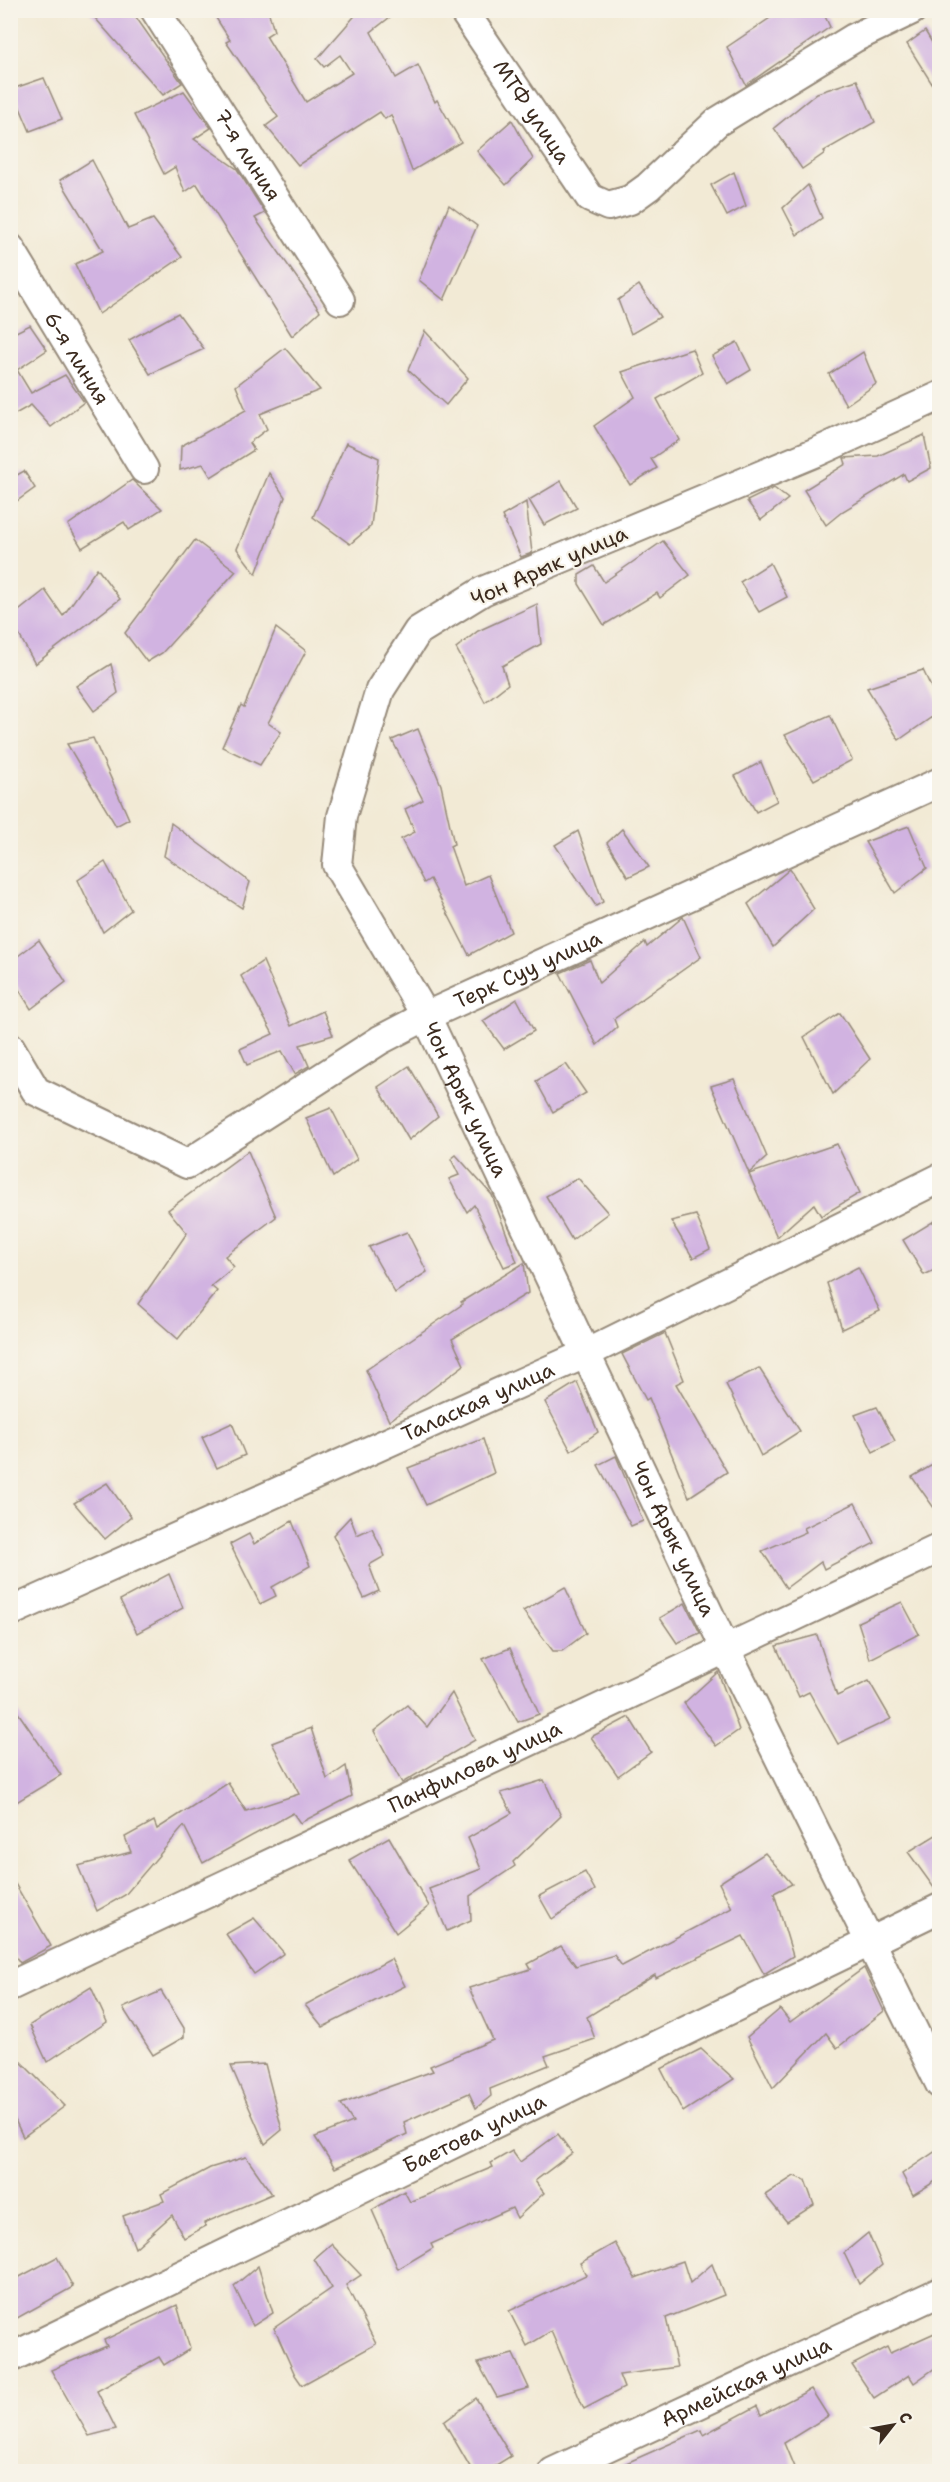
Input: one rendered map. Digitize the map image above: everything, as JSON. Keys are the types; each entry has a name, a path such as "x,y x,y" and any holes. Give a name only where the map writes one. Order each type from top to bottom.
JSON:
{"street":[{"name":"7-я линия","path":"155,10 340,300"},
{"name":"МТФ улица","path":"463,10 590,198 608,206 630,200 648,187 717,122 854,38 912,10"},
{"name":"6-я линия","path":"10,248 144,469"},
{"name":"Чон Арык улица","path":"939,396 819,451 483,591 418,631 380,690 342,816 338,865 426,1016 726,1650 939,2084"},
{"name":"Терк Суу улица","path":"10,1047 36,1091 187,1164 380,1040 426,1016 939,782"},
{"name":"Талаская улица","path":"10,1612 585,1354 939,1178"},
{"name":"Панфилова улица","path":"10,1986 939,1548"},
{"name":"Баетова улица","path":"10,2358 939,1908"},
{"name":"Армейская улица","path":"553,2472 939,2292"}],"building":[{"path":"88,10 131,10 182,83 163,95"},
{"path":"211,10 268,10 274,31 266,36 306,102 352,73 340,55 324,67 317,59 360,10 399,10 371,32 396,78 418,65 435,102 437,100 461,142 412,171 391,115 385,119 380,112 298,165 266,126 278,117 226,42 230,40"},
{"path":"782,10 822,10 830,27 746,85 727,47"},
{"path":"925,31 939,54 939,95 907,44"},
{"path":"44,78 62,119 30,131 12,89"},
{"path":"857,80 875,122 824,151 825,153 802,169 774,128 817,93"},
{"path":"184,91 211,128 194,139 237,169 265,213 255,218 320,311 292,336 197,184 185,192 175,167 164,174 134,115"},
{"path":"512,120 533,159 506,185 477,151"},
{"path":"92,160 128,229 153,219 182,257 99,314 75,264 103,251 60,180"},
{"path":"734,172 746,206 727,216 711,185"},
{"path":"808,185 822,218 797,235 783,208"},
{"path":"449,205 477,226 444,300 419,280"},
{"path":"639,285 660,317 631,334 618,300"},
{"path":"178,313 204,349 150,374 129,340"},
{"path":"30,325 47,350 17,370 31,393 65,375 84,402 51,427 31,405 10,417 10,335"},
{"path":"425,331 468,378 446,405 408,370"},
{"path":"737,342 751,370 728,384 712,356"},
{"path":"285,348 320,390 260,414 267,429 249,443 254,450 211,477 203,464 180,470 181,446 246,410 236,386"},
{"path":"692,349 702,373 657,399 679,440 651,459 657,468 630,485 594,426 635,397 622,372"},
{"path":"863,352 876,384 846,405 829,374"},
{"path":"924,435 931,468 907,481 904,474 843,511 826,525 804,490 846,464 844,458 878,456"},
{"path":"346,443 379,458 371,526 350,544 313,517"},
{"path":"24,471 35,488 10,506 10,479"},
{"path":"269,473 285,497 256,574 237,549"},
{"path":"132,480 162,509 129,530 124,522 82,548 68,525"},
{"path":"561,481 577,508 544,525 529,500"},
{"path":"774,488 788,499 761,520 747,501"},
{"path":"526,502 532,553 521,557 502,516"},
{"path":"195,540 236,571 162,653 147,662 125,633"},
{"path":"663,541 690,575 660,598 657,593 604,625 579,584 579,575 594,566 604,582"},
{"path":"770,563 787,597 759,612 740,582"},
{"path":"97,568 120,599 35,664 10,618 45,590 63,616"},
{"path":"537,604 541,644 502,666 508,684 485,702 456,648 478,631"},
{"path":"276,628 306,651 268,723 281,732 260,765 222,747 241,705 244,707"},
{"path":"111,664 118,693 94,711 76,686"},
{"path":"923,670 939,704 939,712 899,740 867,688"},
{"path":"830,715 852,760 814,780 785,735"},
{"path":"418,729 441,785 454,844 450,846 464,886 488,875 511,932 469,955 430,879 424,883 401,839 415,832 405,809 423,800 392,740"},
{"path":"93,738 129,819 116,826 67,744"},
{"path":"761,762 777,801 756,812 735,776"},
{"path":"171,823 250,882 242,908 164,856"},
{"path":"909,826 927,868 895,893 865,842"},
{"path":"622,829 649,867 628,877 607,843"},
{"path":"578,831 603,902 596,906 555,845"},
{"path":"105,862 131,910 103,932 78,880"},
{"path":"790,869 814,909 773,947 748,904"},
{"path":"683,917 701,957 614,1019 617,1027 597,1045 560,973 590,960 599,983 645,942 647,947"},
{"path":"39,940 66,982 31,1009 10,975 10,962"},
{"path":"263,961 291,1026 323,1011 333,1035 300,1045 309,1066 295,1074 282,1051 247,1065 240,1049 273,1034 241,976"},
{"path":"517,999 534,1031 504,1049 483,1021"},
{"path":"840,1013 870,1059 833,1094 804,1037"},
{"path":"566,1064 586,1093 553,1112 536,1081"},
{"path":"409,1066 438,1116 409,1140 378,1087"},
{"path":"734,1079 767,1157 749,1173 711,1086"},
{"path":"331,1108 357,1159 333,1177 306,1118"},
{"path":"837,1144 860,1193 821,1216 814,1204 777,1237 749,1174"},
{"path":"248,1151 276,1217 225,1256 234,1267 211,1286 217,1291 178,1339 138,1304 187,1233 168,1210"},
{"path":"456,1155 492,1195 517,1262 504,1267 474,1205 467,1212 449,1179 459,1175 451,1159"},
{"path":"578,1178 608,1213 572,1240 546,1196"},
{"path":"696,1215 710,1249 693,1258 671,1221"},
{"path":"939,1218 939,1268 924,1275 903,1240"},
{"path":"407,1232 427,1272 395,1293 369,1247"},
{"path":"524,1263 528,1293 452,1339 464,1365 389,1421 366,1370 463,1304 461,1302"},
{"path":"858,1267 880,1311 842,1329 827,1283"},
{"path":"665,1333 684,1380 676,1384 727,1472 689,1497 649,1398 646,1400 622,1354"},
{"path":"759,1368 800,1431 761,1456 726,1384"},
{"path":"577,1382 598,1432 571,1451 545,1402"},
{"path":"877,1407 895,1441 873,1452 855,1415"},
{"path":"232,1423 245,1455 217,1468 202,1437"},
{"path":"483,1439 494,1473 426,1505 408,1468"},
{"path":"616,1456 643,1521 631,1526 598,1465"},
{"path":"939,1461 939,1515 912,1477"},
{"path":"107,1483 131,1517 105,1539 74,1503"},
{"path":"855,1503 875,1543 824,1569 821,1562 786,1588 762,1551 806,1532 804,1528"},
{"path":"350,1517 357,1535 372,1528 385,1556 369,1565 379,1591 364,1598 333,1535"},
{"path":"292,1521 310,1566 272,1587 276,1596 260,1604 230,1544 249,1534 254,1544"},
{"path":"169,1574 183,1608 137,1633 120,1600"},
{"path":"565,1587 586,1633 562,1651 553,1651 523,1611"},
{"path":"902,1602 919,1634 870,1659 858,1622"},
{"path":"685,1603 700,1633 677,1643 660,1618"},
{"path":"817,1635 837,1696 869,1681 891,1719 838,1744 809,1692 799,1697 776,1646"},
{"path":"510,1648 539,1714 518,1722 483,1659"},
{"path":"718,1672 739,1730 716,1746 684,1703"},
{"path":"452,1693 475,1740 402,1783 374,1731 407,1705 427,1727"},
{"path":"10,1701 61,1775 10,1806"},
{"path":"629,1717 651,1752 618,1776 591,1737"},
{"path":"311,1728 327,1779 346,1766 352,1796 300,1823 293,1813 203,1863 184,1826 125,1895 97,1911 78,1866 131,1852 125,1837 154,1821 157,1829 228,1783 246,1811 299,1794 272,1743"},
{"path":"544,1780 561,1816 513,1862 515,1866 470,1896 471,1920 447,1931 429,1889 481,1869 468,1838 512,1813 501,1793"},
{"path":"939,1833 939,1892 937,1892 908,1852"},
{"path":"389,1837 429,1906 396,1933 349,1860"},
{"path":"765,1853 792,1884 774,1893 793,1956 764,1974 743,1936 656,1978 655,1975 587,2017 595,2039 545,2056 549,2065 490,2089 491,2096 476,2108 469,2093 404,2122 407,2134 335,2168 315,2137 353,2122 341,2104 433,2071 430,2066 493,2040 469,1988 531,1969 528,1964 561,1946 576,1966 614,1955 622,1966 732,1908 719,1883"},
{"path":"585,1872 595,1890 552,1919 539,1896"},
{"path":"10,1875 51,1946 20,1963 10,1948"},
{"path":"254,1918 284,1953 254,1974 226,1934"},
{"path":"391,1959 405,1986 323,2027 305,2005"},
{"path":"864,1968 884,2011 837,2048 826,2033 773,2088 747,2037 780,2009 790,2022"},
{"path":"91,1987 107,2022 47,2062 30,2025"},
{"path":"161,1991 184,2028 184,2037 153,2055 123,2008"},
{"path":"701,2049 734,2079 683,2112 661,2069"},
{"path":"10,2051 65,2106 23,2137 10,2109"},
{"path":"265,2064 282,2130 265,2144 231,2066"},
{"path":"558,2134 572,2153 535,2181 544,2193 517,2218 512,2208 431,2244 433,2248 398,2269 372,2210 404,2191 410,2202 493,2167 491,2163 512,2151 520,2162"},
{"path":"939,2149 939,2179 913,2195 902,2174"},
{"path":"246,2157 272,2194 204,2223 206,2226 184,2238 172,2215 135,2248 123,2216 164,2201 161,2194 210,2168"},
{"path":"794,2176 805,2180 814,2205 787,2222 765,2195"},
{"path":"868,2233 882,2265 859,2284 844,2253"},
{"path":"615,2243 635,2278 683,2261 690,2283 712,2264 724,2295 666,2318 677,2367 619,2375 624,2388 584,2409 551,2331 527,2346 509,2311 586,2275 580,2263"},
{"path":"331,2244 361,2275 346,2285 376,2344 302,2385 295,2375 274,2328 332,2288 314,2259"},
{"path":"57,2257 73,2287 10,2322 10,2282"},
{"path":"258,2266 273,2313 253,2326 234,2286"},
{"path":"177,2305 190,2349 164,2365 159,2357 97,2391 116,2429 89,2436 51,2370 107,2346 104,2340"},
{"path":"939,2331 939,2365 914,2383 909,2375 874,2398 852,2365 887,2347 890,2353"},
{"path":"513,2354 529,2388 497,2397 478,2363"},
{"path":"811,2389 828,2416 784,2443 796,2472 606,2472 701,2430 703,2435 757,2406 761,2415"},
{"path":"476,2398 511,2456 485,2472 473,2472 444,2422"}]}
